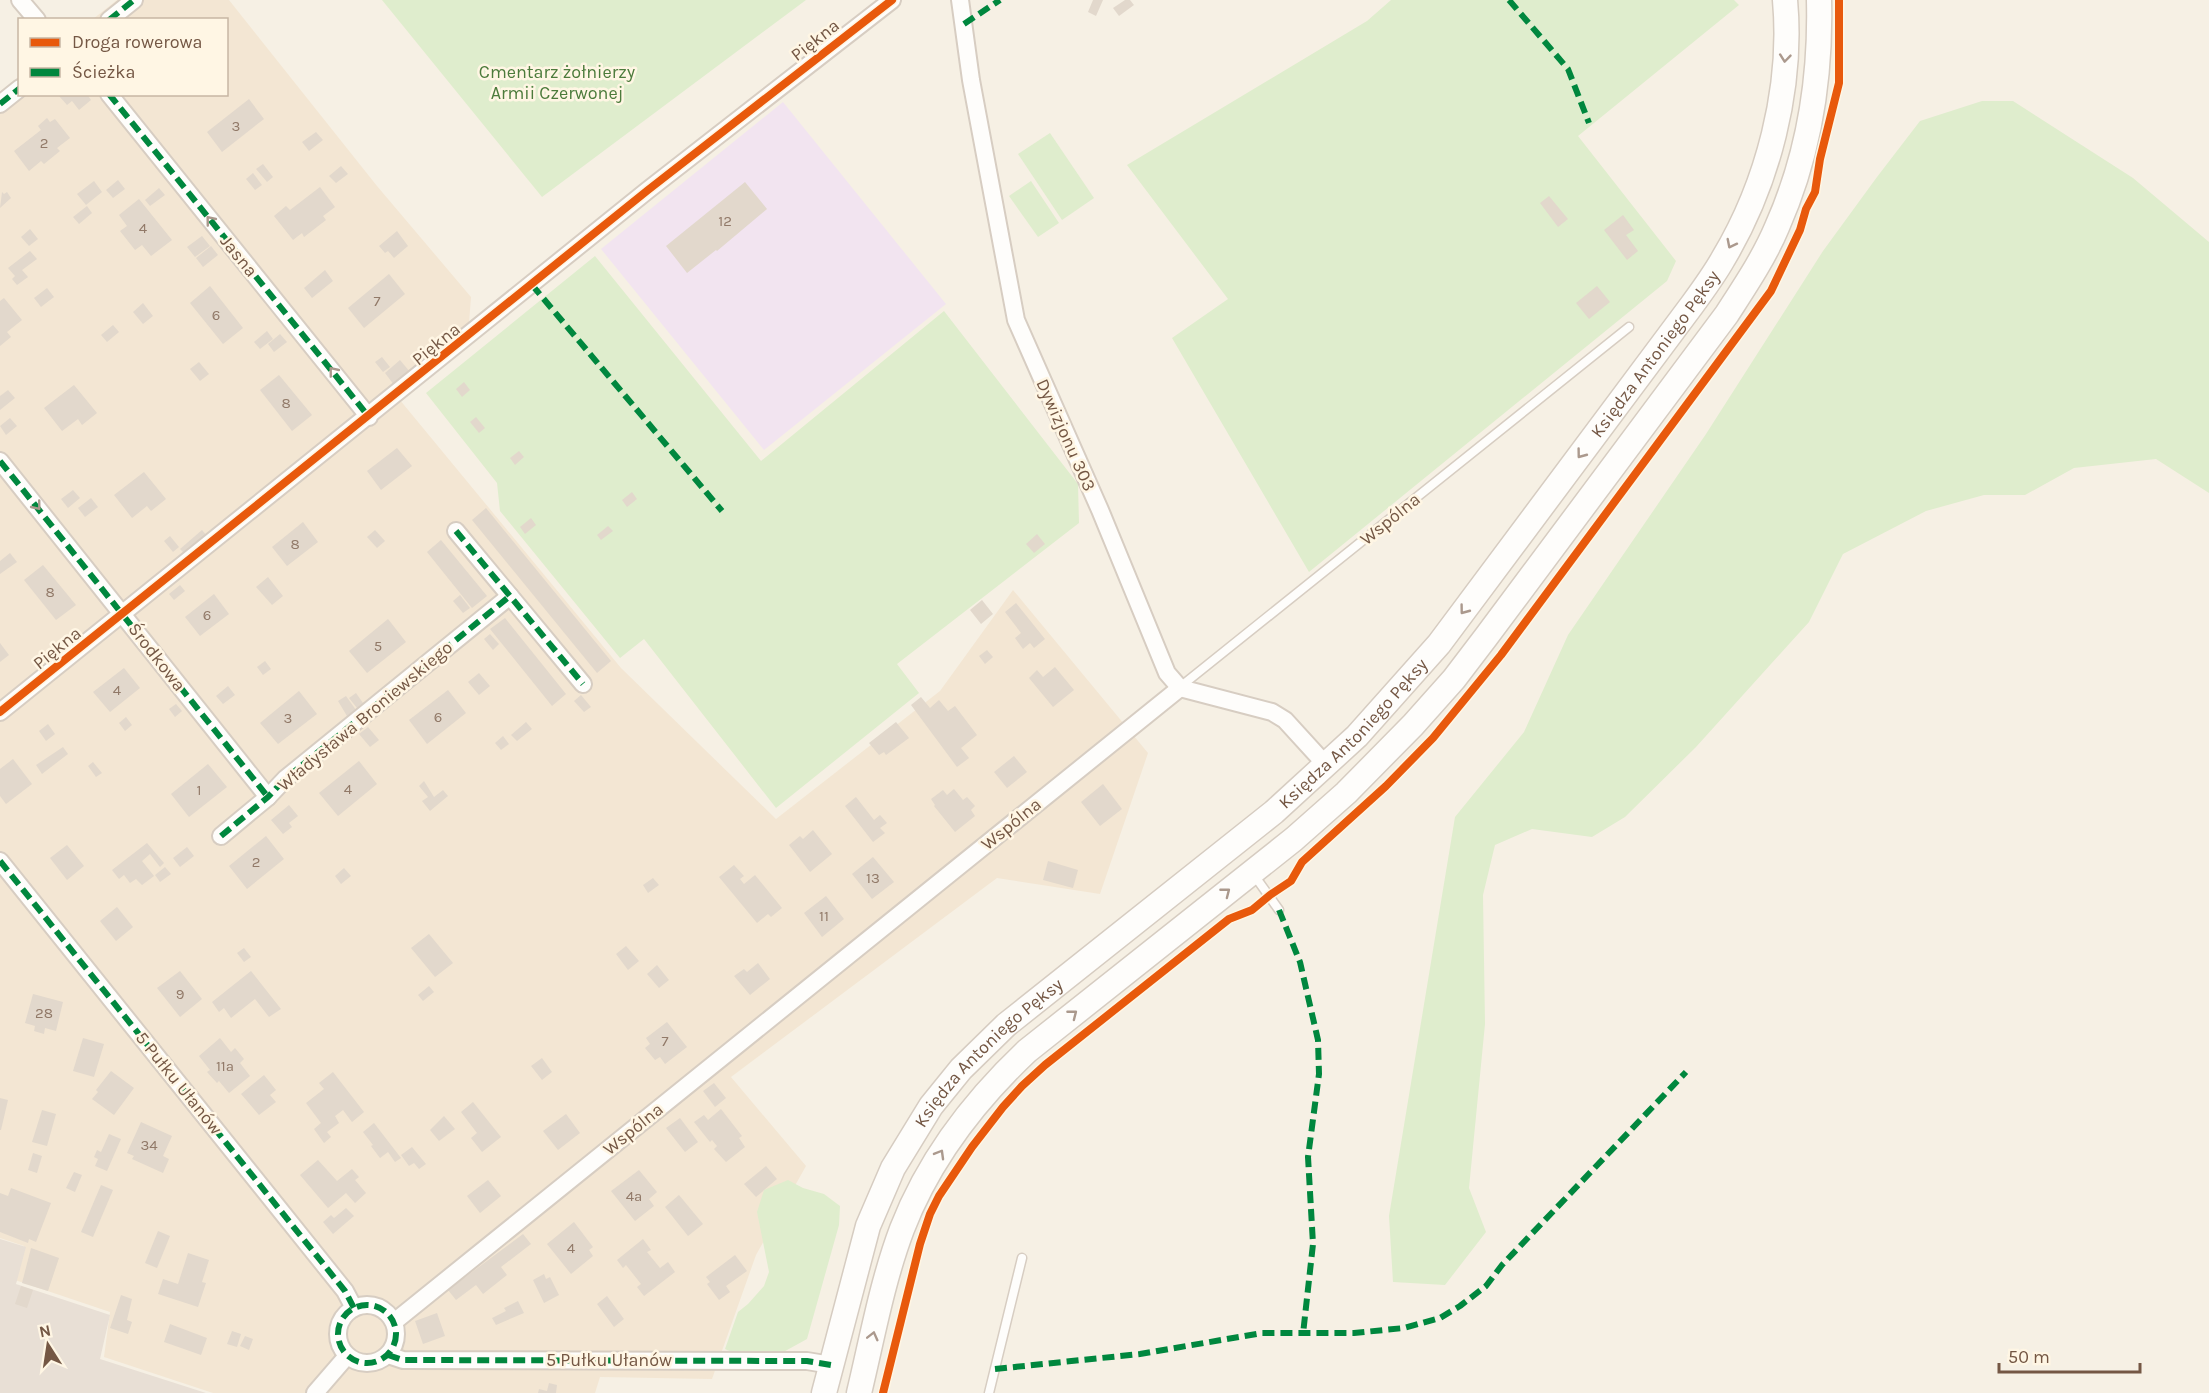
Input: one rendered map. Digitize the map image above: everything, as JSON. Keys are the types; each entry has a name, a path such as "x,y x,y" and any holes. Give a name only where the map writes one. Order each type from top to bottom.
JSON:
{"main road":[{"name":"Księdza Antoniego Pęksy","path":"824,1393 857,1261 881,1193 911,1136 931,1106 961,1069 1006,1025 1274,812 1326,765 1379,712 1439,644 1692,305 1723,259 1756,191 1772,138 1783,77 1786,46 1785,0"},
{"name":"Księdza Antoniego Pęksy","path":"859,1393 890,1267 902,1230 944,1148 971,1110 1027,1051 1346,793 1413,725 1454,679 1727,314 1755,271 1777,228 1800,166 1817,76 1819,0"}],"street":[{"path":"20,0 35,18"},
{"path":"112,18 134,0"},
{"name":"Piękna","path":"0,712 648,190 892,0"},
{"name":"Dywizjonu 303","path":"960,0 973,91 1016,320 1100,510 1167,673 1180,688"},
{"path":"0,104 18,90"},
{"name":"Jasna","path":"111,96 369,417"},
{"name":"Środkowa","path":"0,461 268,797"},
{"path":"456,531 583,684"},
{"name":"Władysława Broniewskiego","path":"221,836 268,797 285,779 510,596"},
{"path":"1180,688 1272,712 1286,720 1326,765"},
{"name":"Wspólna","path":"394,1322 1180,688"},
{"name":"5 Pułku Ułanów","path":"0,861 345,1291 354,1308"},
{"path":"373,1305 389,1314 394,1322 396,1340 388,1355 372,1363 363,1364 347,1356 338,1340 338,1330 346,1313 354,1308 373,1305"},
{"name":"5 Pułku Ułanów","path":"388,1355 403,1359 807,1361 831,1365"},
{"path":"315,1393 347,1356"}],"lane":[{"name":"Wspólna","path":"1180,688 1629,327"},
{"path":"1251,872 1279,910"},
{"path":"989,1393 1022,1258"}],"shaded area":[{"path":"117,0 229,0 377,186 471,297 469,323 390,388 621,668 776,819 940,691 1013,590 1148,753 1100,894 997,878 731,1077 806,1166 756,1255 712,1379 600,1377 595,1393 213,1393 104,1357 110,1312 15,1280 24,1246 0,1238 0,92 18,78 18,96 228,96 228,18 94,18"},
{"path":"783,102 946,304 764,450 601,249"},
{"path":"0,1239 26,1247 16,1284 110,1315 100,1359 206,1393 0,1393"}],"green space":[{"name":"Cmentarz żołnierzy Armii Czerwonej","path":"382,0 806,0 542,197"},
{"path":"1391,0 1734,0 1739,5 1578,136 1676,261 1667,281 1309,572 1172,338 1228,299 1127,165 1367,21"},
{"path":"1982,101 2013,101 2133,178 2209,242 2209,493 2156,459 2074,468 2025,495 1984,495 1926,511 1843,554 1809,622 1696,747 1625,817 1592,837 1532,829 1495,845 1483,895 1485,1024 1469,1188 1486,1232 1445,1285 1393,1282 1389,1216 1455,817 1524,732 1568,635 1706,434 1823,251 1877,177 1920,121"},
{"path":"1050,133 1094,198 1062,220 1018,154"},
{"path":"1031,181 1059,223 1038,237 1009,196"},
{"path":"595,256 761,461 944,311 1078,484 1079,523 897,664 919,693 776,808 644,639 620,658 500,511 497,483 426,393"},
{"path":"788,1180 803,1188 824,1194 840,1206 839,1225 807,1339 778,1355 734,1353 725,1349 738,1312 764,1286 769,1272 757,1212 764,1190"}],"building":[{"path":"1093,0 1103,0 1096,16 1088,12"},
{"path":"1125,0 1130,0 1134,5 1119,16 1113,8"},
{"path":"59,96 88,96 91,100 79,110 72,101 67,105"},
{"path":"249,99 264,119 222,152 207,132"},
{"path":"47,118 50,122 55,119 70,138 57,148 60,151 44,164 41,161 29,171 14,151 41,130 38,126"},
{"path":"316,132 323,140 309,151 302,142"},
{"path":"263,164 273,177 267,182 256,169"},
{"path":"341,166 348,174 336,183 329,176"},
{"path":"253,173 262,185 255,190 246,179"},
{"path":"118,180 125,189 113,198 106,190"},
{"path":"94,181 102,192 86,205 77,194"},
{"path":"745,182 767,209 687,273 666,246"},
{"path":"320,187 335,207 323,216 326,220 304,237 302,233 293,240 274,216 286,206 290,210"},
{"path":"159,188 165,195 150,206 145,200"},
{"path":"2,192 4,194 7,192 11,198 0,208"},
{"path":"1549,196 1568,219 1558,227 1540,203"},
{"path":"139,199 172,240 151,256 142,245 135,250 120,231 127,226 119,215"},
{"path":"87,206 92,213 79,224 73,217"},
{"path":"1623,215 1634,230 1626,235 1638,251 1627,260 1604,230"},
{"path":"30,229 38,239 29,246 21,237"},
{"path":"397,231 408,246 394,258 379,246"},
{"path":"202,236 210,246 195,257 187,247"},
{"path":"211,246 218,255 203,267 196,258"},
{"path":"30,251 37,259 22,270 28,277 17,285 12,279 15,276 8,268"},
{"path":"325,270 333,281 312,298 304,288"},
{"path":"389,274 405,294 364,328 348,308"},
{"path":"210,286 243,328 223,344 190,303"},
{"path":"1597,286 1610,302 1589,319 1576,303"},
{"path":"47,288 54,297 41,307 34,298"},
{"path":"4,298 22,320 7,332 11,337 0,346 0,301"},
{"path":"143,303 153,316 143,324 133,312"},
{"path":"113,325 119,332 107,342 101,335"},
{"path":"267,331 273,339 260,349 254,342"},
{"path":"280,334 287,342 274,352 268,344"},
{"path":"382,357 390,367 383,372 375,362"},
{"path":"400,360 410,372 394,385 385,373"},
{"path":"199,362 209,374 200,381 190,369"},
{"path":"279,375 312,415 292,431 260,390"},
{"path":"464,382 470,390 462,397 456,389"},
{"path":"74,385 97,413 82,425 78,419 62,431 44,408"},
{"path":"8,390 15,398 0,410 0,396"},
{"path":"476,417 485,428 479,433 470,422"},
{"path":"10,418 17,426 6,435 0,426"},
{"path":"397,448 412,466 381,490 367,471"},
{"path":"519,451 524,457 515,465 510,458"},
{"path":"144,472 166,499 151,511 147,506 132,518 114,495"},
{"path":"73,490 80,498 68,508 61,499"},
{"path":"632,492 637,499 627,507 622,500"},
{"path":"91,498 98,507 85,517 78,508"},
{"path":"486,508 611,661 597,673 472,520"},
{"path":"531,518 536,525 525,534 520,527"},
{"path":"303,522 318,542 287,566 272,547"},
{"path":"608,526 613,531 601,540 597,535"},
{"path":"202,530 208,537 186,555 180,549"},
{"path":"375,530 385,541 377,548 367,537"},
{"path":"1037,534 1045,544 1034,553 1026,544"},
{"path":"170,536 179,547 173,552 164,541"},
{"path":"441,540 487,596 472,608 427,552"},
{"path":"10,553 17,562 0,574 0,561"},
{"path":"43,565 76,605 56,620 24,580"},
{"path":"268,577 283,596 272,605 256,587"},
{"path":"180,585 185,591 174,600 169,594"},
{"path":"214,594 229,614 200,636 185,617"},
{"path":"460,595 470,608 463,613 453,601"},
{"path":"982,600 993,614 981,624 970,610"},
{"path":"1016,603 1045,639 1034,648 1030,643 1023,649 1015,638 1021,633 1005,612"},
{"path":"505,618 566,694 552,706 490,629"},
{"path":"388,619 406,642 367,673 349,651"},
{"path":"490,634 499,644 493,650 484,639"},
{"path":"0,643 9,655 0,662"},
{"path":"987,650 993,657 985,664 979,656"},
{"path":"265,661 271,669 263,675 257,667"},
{"path":"1055,667 1074,690 1053,707 1029,678 1037,670 1043,677"},
{"path":"124,668 140,688 110,712 93,692"},
{"path":"479,673 490,686 479,695 468,682"},
{"path":"228,686 235,695 223,704 216,696"},
{"path":"448,690 466,713 427,744 409,720"},
{"path":"299,691 317,714 278,744 260,723"},
{"path":"356,693 363,703 357,708 349,698"},
{"path":"581,695 591,707 584,712 574,701"},
{"path":"346,696 356,710 347,716 338,701"},
{"path":"921,697 930,708 939,700 948,711 955,706 977,735 961,748 969,758 957,767 911,705"},
{"path":"176,704 182,711 175,717 169,709"},
{"path":"126,717 132,725 125,731 119,723"},
{"path":"526,722 532,729 517,741 511,735"},
{"path":"896,722 909,738 886,755 884,752 879,755 869,743"},
{"path":"48,724 55,734 46,741 39,731"},
{"path":"368,727 379,740 370,747 359,734"},
{"path":"503,736 509,744 501,750 495,743"},
{"path":"63,747 68,754 42,774 36,765"},
{"path":"1014,756 1027,772 1007,788 994,772"},
{"path":"13,759 32,784 6,804 0,796 0,769"},
{"path":"359,761 377,784 338,816 319,793"},
{"path":"93,762 102,773 96,777 88,766"},
{"path":"208,764 227,787 189,817 171,794"},
{"path":"424,781 434,797 443,790 448,796 430,811 422,801 428,797 419,786"},
{"path":"1103,784 1122,809 1100,826 1081,802"},
{"path":"954,789 963,800 967,797 975,806 971,810 975,816 955,832 931,799 943,790 947,795"},
{"path":"856,797 874,820 880,815 887,823 880,828 885,833 873,842 845,806"},
{"path":"289,805 298,816 289,823 292,827 283,834 271,820"},
{"path":"813,830 832,854 810,872 789,845 800,836 803,839"},
{"path":"266,836 284,859 247,889 229,866"},
{"path":"147,843 164,863 160,867 150,854 142,861 154,876 142,885 136,879 130,883 124,875 119,879 112,870"},
{"path":"67,845 84,866 67,880 50,858"},
{"path":"187,847 194,856 180,867 173,858"},
{"path":"873,857 894,882 872,899 852,874"},
{"path":"1048,861 1078,870 1073,888 1043,880"},
{"path":"734,865 744,876 740,879 744,884 755,875 782,908 771,917 768,914 757,923 719,877"},
{"path":"165,867 171,874 160,882 155,875"},
{"path":"344,868 351,876 341,884 335,876"},
{"path":"653,878 659,885 648,893 643,885"},
{"path":"826,896 844,919 822,937 804,913"},
{"path":"117,907 133,927 116,941 100,921"},
{"path":"429,934 453,963 435,977 411,948"},
{"path":"626,946 639,961 628,970 616,954"},
{"path":"244,948 251,957 244,962 237,953"},
{"path":"758,963 770,979 750,995 734,976 744,969 747,972"},
{"path":"657,965 669,980 659,988 647,974"},
{"path":"180,971 202,999 180,1017 157,988"},
{"path":"251,971 281,1009 269,1017 255,999 231,1018 224,1008 219,1012 212,1002"},
{"path":"429,986 434,992 423,1001 418,995"},
{"path":"33,994 63,1002 56,1031 45,1028 44,1034 34,1031 35,1026 25,1023"},
{"path":"667,1022 687,1047 665,1064 660,1057 655,1060 645,1048 650,1044 646,1038"},
{"path":"83,1038 104,1044 94,1077 73,1071"},
{"path":"220,1038 231,1052 235,1048 244,1059 240,1063 250,1076 229,1093 207,1072 210,1070 199,1056"},
{"path":"542,1058 552,1072 542,1080 531,1066"},
{"path":"111,1071 134,1088 114,1115 92,1099"},
{"path":"333,1072 364,1112 352,1122 343,1110 335,1116 339,1123 327,1132 331,1137 324,1143 314,1129 321,1123 306,1103 324,1089 319,1083"},
{"path":"264,1075 276,1090 270,1095 276,1102 259,1115 241,1094"},
{"path":"714,1083 726,1098 715,1107 703,1091"},
{"path":"0,1098 8,1100 1,1130 0,1130"},
{"path":"473,1102 501,1137 482,1152 471,1138 477,1133 461,1112"},
{"path":"721,1109 742,1136 739,1138 745,1147 726,1162 714,1149 717,1146 712,1140 710,1142 694,1122 704,1115 708,1120"},
{"path":"42,1110 56,1114 47,1146 32,1142"},
{"path":"566,1114 580,1133 558,1150 543,1131"},
{"path":"444,1116 455,1129 439,1141 430,1130"},
{"path":"680,1118 698,1142 685,1152 666,1128"},
{"path":"141,1122 172,1136 163,1156 169,1159 163,1173 132,1159 134,1156 127,1153"},
{"path":"374,1123 401,1158 395,1162 388,1152 380,1158 363,1132"},
{"path":"109,1134 121,1139 107,1171 95,1166 98,1159 94,1157 97,1150 101,1152"},
{"path":"412,1147 426,1164 419,1169 414,1163 409,1166 401,1155"},
{"path":"33,1153 42,1156 37,1173 28,1170"},
{"path":"318,1160 337,1181 352,1169 359,1177 355,1180 366,1193 355,1203 346,1193 328,1208 300,1175"},
{"path":"766,1166 777,1179 756,1197 744,1184"},
{"path":"639,1170 657,1192 649,1199 654,1206 635,1221 611,1191"},
{"path":"74,1172 82,1175 75,1192 66,1188"},
{"path":"488,1180 501,1196 480,1213 467,1196"},
{"path":"101,1185 113,1190 93,1237 81,1232"},
{"path":"11,1188 51,1203 36,1242 29,1239 28,1243 0,1232 0,1193 8,1196"},
{"path":"679,1195 703,1224 688,1236 665,1207"},
{"path":"346,1208 354,1216 333,1234 323,1222 331,1215 334,1218"},
{"path":"574,1222 593,1247 589,1250 593,1256 571,1274 547,1244"},
{"path":"158,1231 170,1236 157,1268 145,1263"},
{"path":"523,1234 531,1244 501,1267 507,1275 483,1294 476,1285 456,1300 448,1290"},
{"path":"643,1239 651,1250 647,1252 660,1268 668,1262 675,1272 644,1296 637,1287 641,1284 626,1265 623,1268 617,1260"},
{"path":"31,1248 59,1258 48,1291 22,1283"},
{"path":"188,1253 209,1260 202,1282 206,1283 198,1307 158,1294 163,1279 178,1284"},
{"path":"735,1255 747,1271 726,1286 730,1292 719,1300 707,1284 710,1282 706,1277"},
{"path":"544,1274 546,1279 550,1277 559,1295 544,1303 533,1280"},
{"path":"21,1286 33,1290 27,1308 15,1304"},
{"path":"121,1295 132,1299 127,1320 132,1322 128,1334 110,1328"},
{"path":"607,1296 624,1319 614,1327 597,1304"},
{"path":"518,1301 524,1313 496,1325 492,1318 506,1311 504,1308"},
{"path":"437,1313 445,1336 423,1344 415,1321"},
{"path":"170,1324 207,1338 201,1355 164,1342"},
{"path":"232,1331 241,1334 237,1347 227,1344"},
{"path":"245,1336 253,1339 249,1350 240,1346"},
{"path":"549,1383 557,1385 556,1393 538,1393 539,1389 547,1391"}],"marked path":[{"path":"112,18 134,0"},
{"path":"964,24 1000,0"},
{"path":"1509,0 1568,69 1589,123"},
{"path":"0,104 18,90"},
{"path":"111,96 369,417"},
{"path":"532,285 722,511"},
{"path":"0,461 268,797"},
{"path":"456,531 583,684"},
{"path":"221,836 268,797 285,779 510,596"},
{"path":"0,861 345,1291 354,1308"},
{"path":"1279,910 1300,962 1318,1040 1319,1074 1308,1157 1313,1244 1303,1334"},
{"path":"995,1369 1140,1354 1262,1333 1354,1333 1404,1328 1440,1318 1486,1286 1502,1265 1686,1072"},
{"path":"361,1305 373,1305 388,1313 396,1328 396,1334 396,1340 388,1355 373,1363 361,1363 346,1355 338,1340 338,1328 346,1313 361,1305"},
{"path":"388,1355 403,1360 807,1361 831,1365"}],"cycle path":[{"path":"0,712 648,190 892,0"},
{"path":"883,1393 920,1244 930,1214 939,1196 972,1147 1003,1107 1045,1065 1229,919 1252,910 1291,881 1302,862 1386,786 1433,738 1501,655 1771,291 1815,192 1820,159 1839,83 1839,0"}]}
